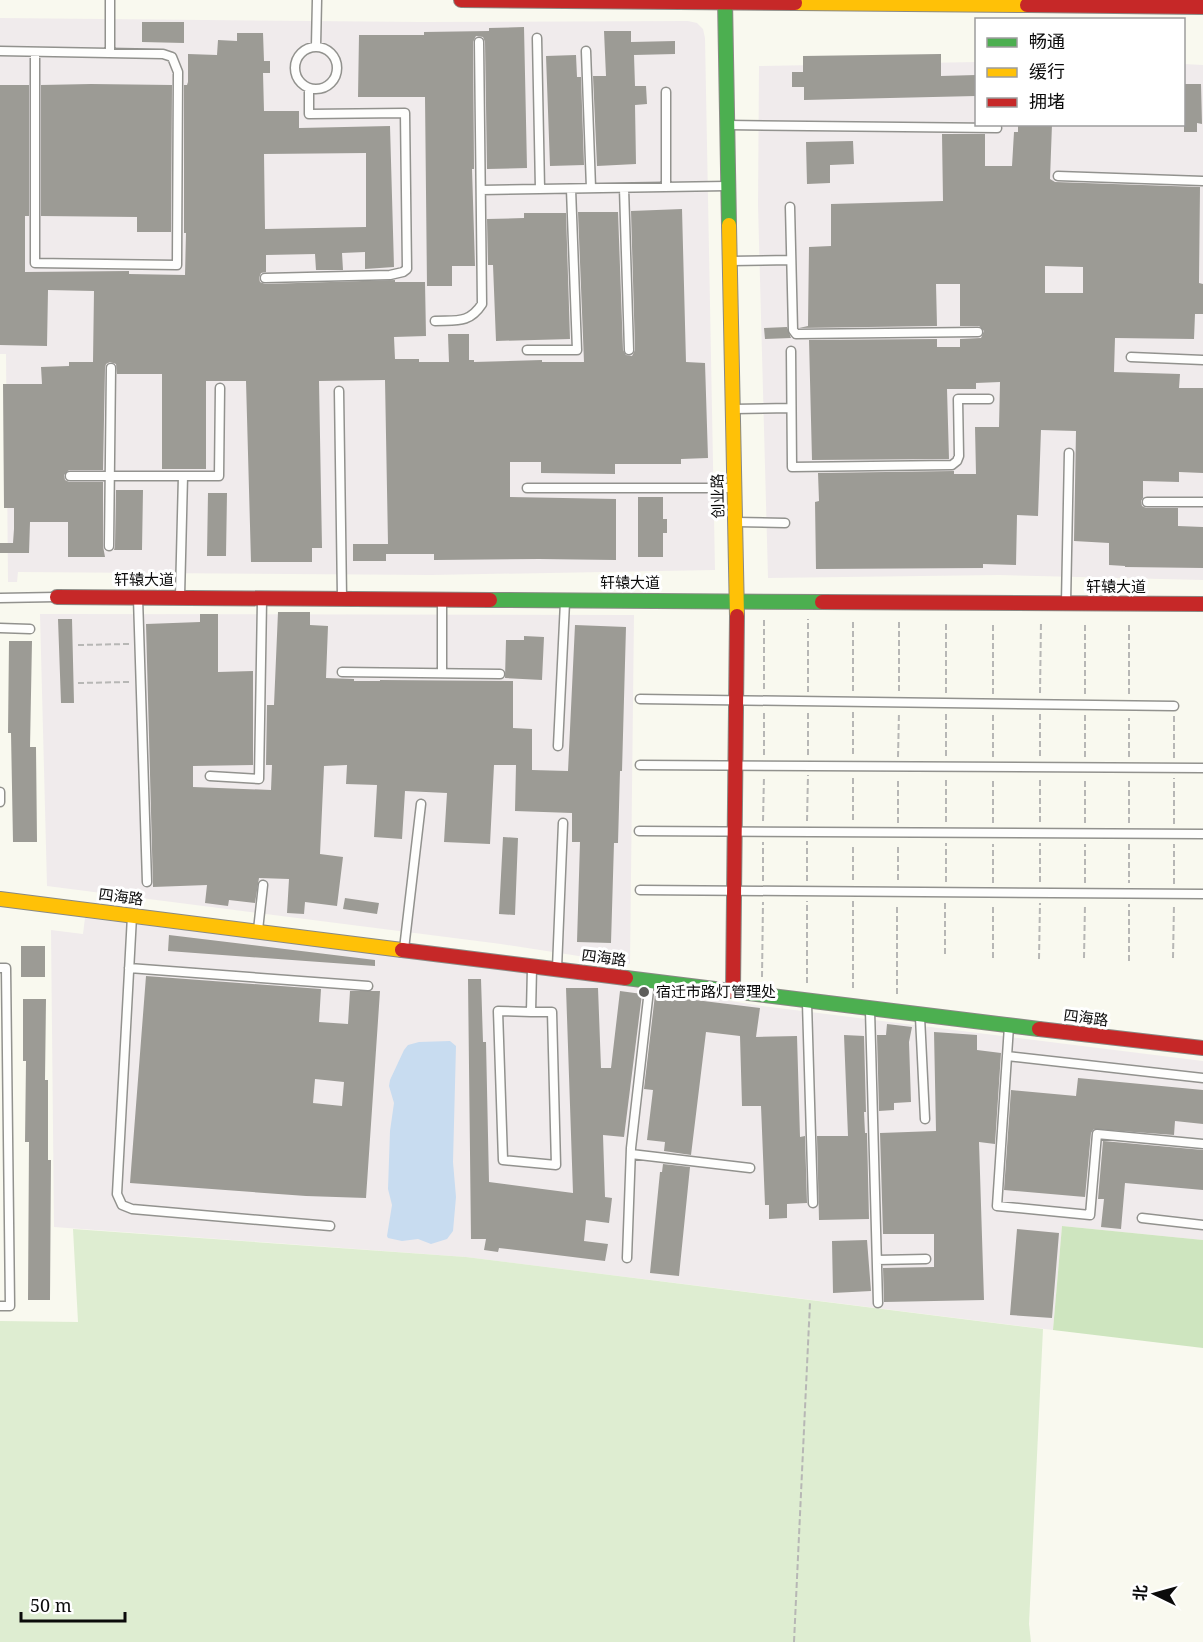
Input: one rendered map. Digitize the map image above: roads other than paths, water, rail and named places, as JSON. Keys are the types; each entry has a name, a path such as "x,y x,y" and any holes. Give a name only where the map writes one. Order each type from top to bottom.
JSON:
{"street":[{"path":"461,0 1203,7"},
{"name":"创业路","path":"725,1 737,601 733,991"},
{"name":"轩辕大道","path":"57,597 1203,604"},
{"name":"四海路","path":"0,899 920,1015 1203,1048"}],"lane":[{"path":"110,0 110,53"},
{"path":"316,46 317,0"},
{"path":"537,38 540,189"},
{"path":"435,321 468,319 482,304 479,42"},
{"path":"316,46 330,52 334,57 337,72 329,85 315,89 309,88 298,80 294,67 304,50 316,46"},
{"path":"0,51 163,54 172,57 178,72 177,266 35,263 35,52"},
{"path":"586,51 591,188"},
{"path":"265,278 390,275 403,273 407,269 405,113 309,114 309,88"},
{"path":"666,92 666,187"},
{"path":"727,125 997,128"},
{"path":"1058,176 1203,181"},
{"path":"481,190 728,186"},
{"path":"624,188 629,350"},
{"path":"527,350 577,350 571,189"},
{"path":"790,207 793,330 796,334 978,332"},
{"path":"730,261 791,260"},
{"path":"791,351 792,467 952,465 959,456 958,399 989,399"},
{"path":"1131,357 1203,360"},
{"path":"109,546 111,368"},
{"path":"70,476 219,476 220,388"},
{"path":"339,391 342,598"},
{"path":"733,409 791,408"},
{"path":"1066,603 1069,453"},
{"path":"180,597 183,477"},
{"path":"527,488 734,488"},
{"path":"1147,502 1203,502"},
{"path":"735,522 785,523"},
{"path":"138,596 147,882"},
{"path":"0,598 57,597"},
{"path":"210,776 259,778 262,597"},
{"path":"442,598 442,673"},
{"path":"558,746 565,599"},
{"path":"0,628 30,629"},
{"path":"342,672 500,674"},
{"path":"640,699 1174,706"},
{"path":"640,765 1203,768"},
{"path":"0,792 0,802"},
{"path":"404,949 421,804"},
{"path":"556,968 563,823"},
{"path":"639,831 1203,834"},
{"path":"258,931 263,885"},
{"path":"640,890 1203,894"},
{"path":"132,915 117,1194 122,1205 132,1209 330,1227"},
{"path":"531,1012 532,965"},
{"path":"0,968 6,968 5,1201 10,1306 0,1306"},
{"path":"129,969 368,986"},
{"path":"627,1258 631,1154 650,980"},
{"path":"807,1000 813,1203"},
{"path":"870,1008 878,1303"},
{"path":"498,1011 531,1012 552,1012 556,1165 502,1160 498,1011"},
{"path":"920,1015 925,1119"},
{"path":"1009,1026 997,1206 1090,1215 1097,1134 1203,1144"},
{"path":"1007,1056 1203,1078"},
{"path":"631,1154 750,1168"},
{"path":"1142,1218 1203,1225"},
{"path":"877,1260 926,1259"}],"water":[{"path":"450,1041 456,1046 453,1162 456,1197 453,1231 447,1239 431,1244 418,1239 402,1241 388,1238 392,1205 388,1189 390,1131 394,1103 389,1086 390,1080 408,1045 419,1042"}],"place":[{"name":"宿迁市路灯管理处","path":"644,992"}]}
